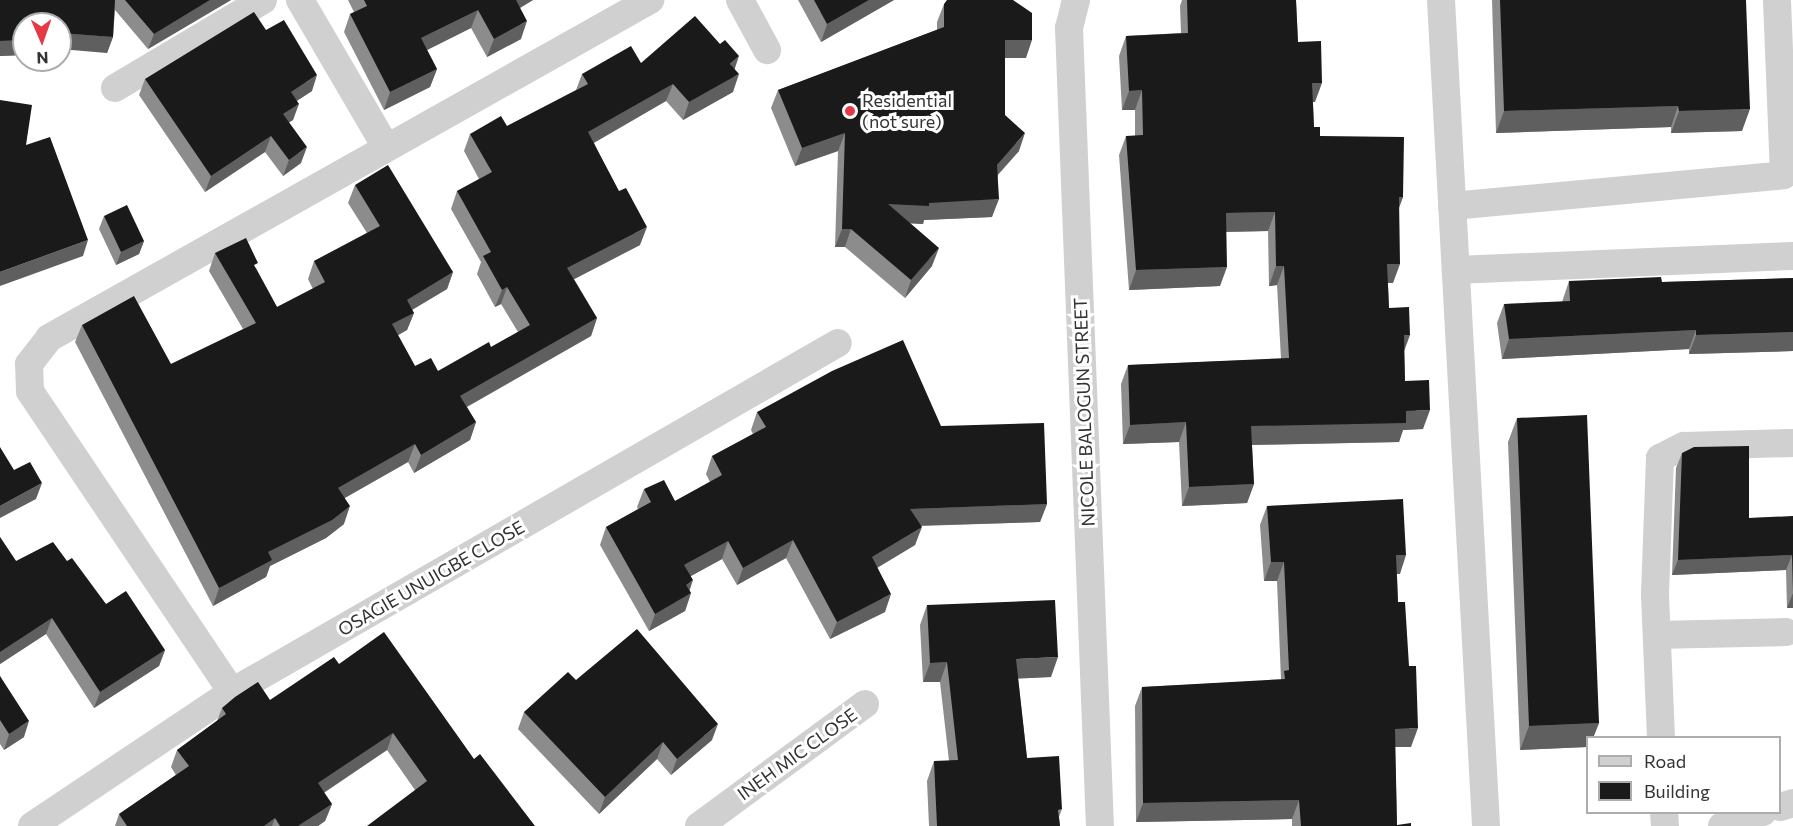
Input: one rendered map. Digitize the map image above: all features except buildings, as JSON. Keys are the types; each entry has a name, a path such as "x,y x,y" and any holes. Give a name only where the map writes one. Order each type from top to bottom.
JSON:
{"street":[{"path":"115,88 263,0"},
{"path":"300,0 386,147"},
{"path":"232,692 30,391 29,364 50,338 650,0"},
{"path":"740,0 767,50"},
{"name":"NICOLE BALOGUN STREET","path":"1076,0 1069,28 1100,826"},
{"path":"1441,0 1485,826"},
{"path":"1452,206 1784,175 1778,0"},
{"path":"1456,270 1793,256"},
{"name":"OSAGIE UNUIGBE CLOSE","path":"32,826 232,692 838,343"},
{"path":"1661,736 1655,514 1660,458 1684,446 1793,443"},
{"path":"1657,635 1786,632"},
{"name":"INEH MIC CLOSE","path":"699,826 865,704"},
{"path":"1722,826 1759,814"}],"place":[{"name":"Residential (not sure)","path":"850,111"}]}
